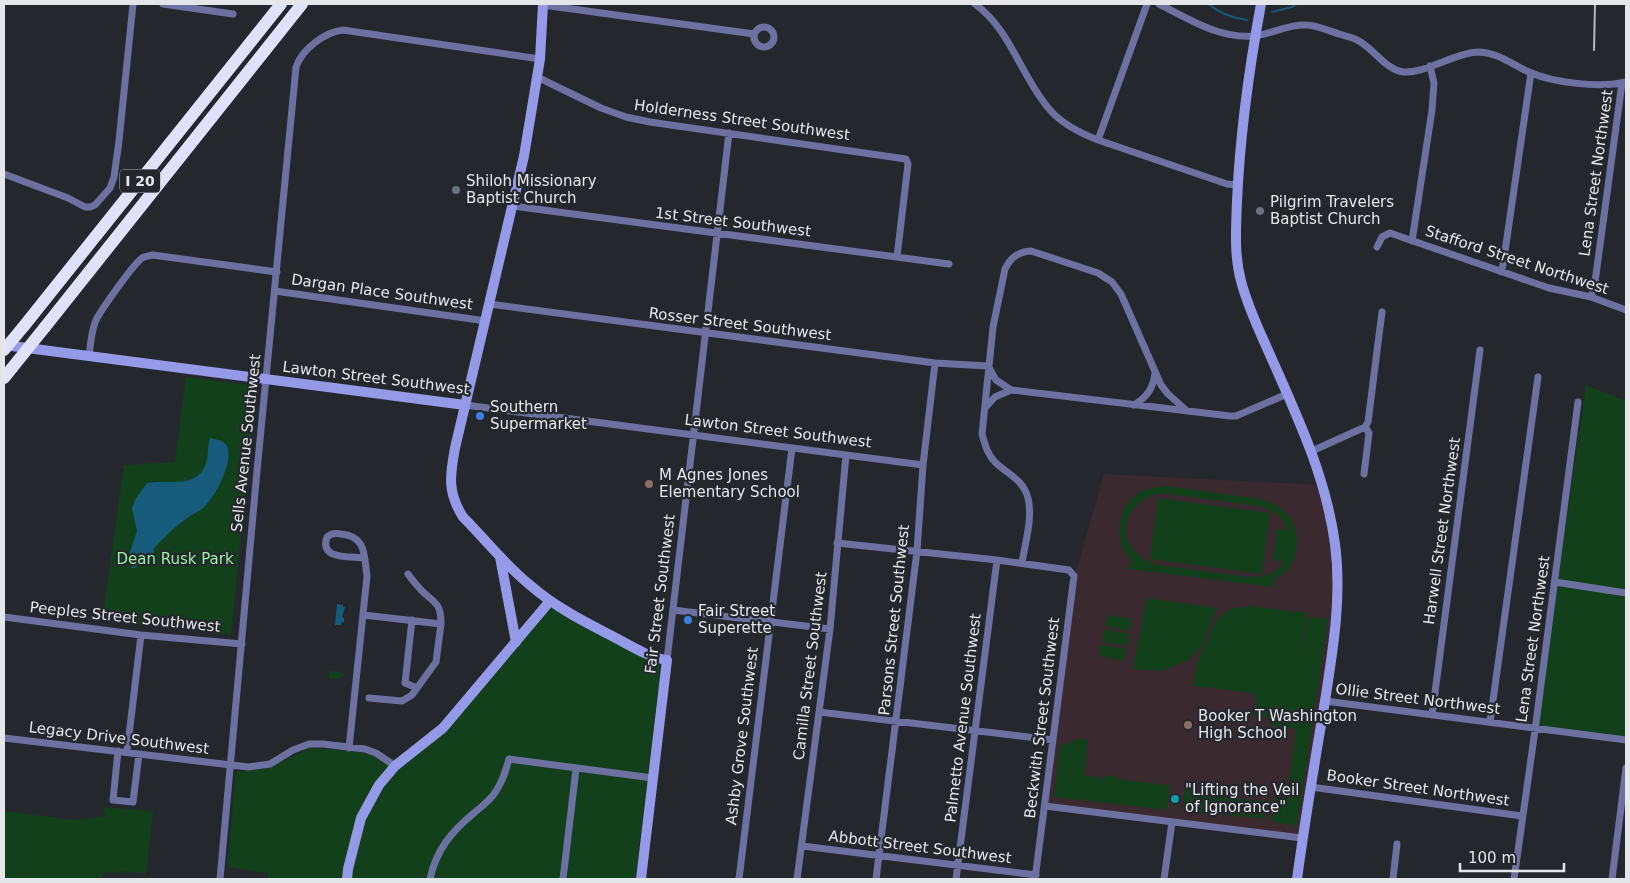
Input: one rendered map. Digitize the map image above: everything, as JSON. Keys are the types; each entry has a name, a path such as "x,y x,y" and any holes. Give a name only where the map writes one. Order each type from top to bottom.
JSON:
{"highway":[{"path":"256,36 273,4"},
{"name":"I 20","path":"4,350 281,4"},
{"name":"I 20","path":"8,373 302,4"},
{"path":"262,55 312,4"}],"street":[{"path":"4,174 62,196 85,207 95,205 110,188 114,177 133,4"},
{"path":"163,4 233,14"},
{"path":"975,4 989,16 1005,36 1036,92 1050,111 1072,128 1098,140 1227,184 1238,185"},
{"path":"1098,140 1147,4"},
{"path":"1159,4 1207,28 1226,34 1255,36 1295,25 1308,24 1358,40 1390,67 1402,72 1415,71 1465,54 1481,52 1496,56 1531,73 1548,78 1578,83 1624,82"},
{"path":"1261,4 1244,112 1238,185 1235,240 1240,280 1250,309 1312,451 1330,514 1338,572 1336,630 1297,879"},
{"path":"667,660 650,655 578,619 529,585 463,517 452,497 450,486 451,474 465,405 524,156 540,59 543,5 754,34"},
{"name":"Sells Avenue Southwest","path":"220,879 296,67 302,56 324,36 333,31 343,30 540,59"},
{"path":"1412,241 1432,110 1434,83 1430,66"},
{"path":"1501,272 1504,264 1531,73"},
{"name":"Holderness Street Southwest","path":"537,77 601,108 626,117 906,159 908,164 897,257"},
{"name":"Lena Street Northwest","path":"1591,297 1595,282 1624,82"},
{"name":"Fair Street Southwest","path":"641,879 730,133"},
{"name":"1st Street Southwest","path":"513,206 949,264"},
{"name":"Stafford Street Northwest","path":"1376,247 1382,237 1390,233 1548,288 1591,297 1626,310"},
{"path":"837,543 1022,563 1029,514 1028,499 1019,482 995,462 987,450 982,434 992,327 1004,268 1009,260 1023,252 1031,251 1098,273 1112,282 1121,294 1155,373 1168,394 1188,411"},
{"name":"Dargan Place Southwest","path":"89,356 92,331 97,318 140,260 146,256 153,255 277,272"},
{"name":"Dargan Place Southwest","path":"275,291 486,320"},
{"name":"Rosser Street Southwest","path":"489,304 935,363 988,366"},
{"path":"1312,451 1365,427 1368,422 1382,312"},
{"name":"Lawton Street Southwest","path":"4,345 923,465"},
{"name":"Harwell Street Northwest","path":"1432,715 1480,350"},
{"name":"Parsons Street Southwest","path":"876,879 917,552 923,465 935,363"},
{"path":"988,366 996,380 1011,390 1236,416 1287,394"},
{"path":"1133,405 1149,393 1154,384 1155,373"},
{"path":"1490,722 1538,378"},
{"path":"984,410 995,397 1011,390"},
{"name":"Lena Street Northwest","path":"1514,879 1578,402"},
{"path":"1364,474 1369,433 1365,427"},
{"name":"Ashby Grove Southwest","path":"739,879 792,448"},
{"name":"Camilla Street Southwest","path":"797,879 830,629 846,455"},
{"path":"350,748 366,589 364,558 362,545 356,538 349,535 333,534 327,538 324,544 326,550 334,555 364,558"},
{"path":"500,556 516,642"},
{"name":"Palmetto Avenue Southwest","path":"956,879 997,560"},
{"name":"Beckwith Street Southwest","path":"1022,563 1069,570 1074,576 1035,877"},
{"path":"369,698 402,701 412,695 436,662 441,612 437,602 422,591 408,574"},
{"path":"1555,582 1626,593"},
{"path":"347,879 361,818 379,785 395,766 443,728 550,601"},
{"path":"673,610 830,629"},
{"path":"364,615 441,624"},
{"name":"Peeples Street Southwest","path":"4,617 141,635 242,644"},
{"path":"412,620 405,683 417,688"},
{"path":"127,752 141,635"},
{"name":"Ollie Street Northwest","path":"1324,701 1626,740"},
{"path":"818,712 1053,740"},
{"name":"Legacy Drive Southwest","path":"4,738 230,765"},
{"path":"230,765 253,767 270,764 293,750 309,744 323,744 365,749 376,753 395,766"},
{"path":"118,751 113,800 133,802 140,754"},
{"path":"430,879 438,853 446,840 455,828 496,793 503,779 509,759 653,778"},
{"path":"1612,879 1626,768"},
{"path":"563,879 576,769"},
{"name":"Booker Street Northwest","path":"1311,787 1522,816"},
{"path":"1045,806 1302,838"},
{"path":"1164,879 1172,822"},
{"path":"1393,879 1398,844"},
{"name":"Abbott Street Southwest","path":"802,846 958,865 1035,877"}],"shaded area":[{"name":"Booker T Washington High School","path":"1104,474 1322,485 1332,527 1338,604 1301,838 1045,806 1075,576"}],"green space":[{"name":"Dean Rusk Park","path":"186,377 256,386 231,635 102,621 124,465 175,462"},
{"path":"1586,385 1626,401 1626,741 1537,730"},
{"path":"1166,486 1261,499 1277,506 1285,512 1295,529 1297,539 1294,559 1282,575 1274,580 1273,587 1129,569 1130,562 1133,562 1122,546 1120,536 1121,516 1125,507 1139,493","holes":["1156,494 1260,506 1269,509 1280,517 1288,530 1277,529 1273,560 1284,562 1269,574 1250,577 1158,565 1144,559 1134,551 1128,541 1126,530 1128,519 1133,509 1143,501"]},
{"path":"1158,498 1270,513 1262,574 1150,559"},
{"path":"1147,598 1217,608 1202,647 1187,661 1162,671 1133,669"},
{"path":"545,602 661,664 635,879 268,879 268,873 227,867 236,772 269,768 310,748 354,751 400,759 452,713"},
{"path":"1253,606 1307,613 1301,666 1308,617 1328,619 1297,826 1271,821 1275,797 1287,798 1296,729 1269,725 1270,718 1254,716 1256,699 1254,698 1254,693 1193,686 1197,663 1216,621 1225,612 1235,608"},
{"path":"1108,615 1132,619 1130,631 1105,626"},
{"path":"1105,629 1129,634 1127,646 1102,641"},
{"path":"1102,644 1126,649 1124,661 1099,656"},
{"path":"329,670 343,673 344,676 337,679 329,678"},
{"path":"1079,739 1088,740 1084,776 1105,778 1106,775 1116,776 1116,779 1170,785 1167,810 1054,797 1060,746"},
{"path":"1185,788 1207,795 1265,801 1265,819 1182,810"},
{"path":"103,807 153,811 146,874 123,871 121,873 106,872 101,879 4,879 4,811 74,820 105,816"}],"water":[{"path":"210,438 224,443 229,452 223,478 214,494 203,508 188,517 154,548 154,554 142,559 135,568 132,568 127,561 137,531 132,508 135,500 147,483 180,482 195,478 205,466"},
{"path":"337,604 345,607 342,617 344,622 341,625 335,625"}],"waterway":[{"path":"1209,4 1226,15 1247,20"},
{"path":"1272,12 1297,4"}],"railway":[{"path":"1594,50 1595,4"}],"place":[{"name":"Shiloh Missionary Baptist Church","path":"456,190"},
{"name":"Pilgrim Travelers Baptist Church","path":"1260,211"},
{"name":"Southern Supermarket","path":"480,416"},
{"name":"M Agnes Jones Elementary School","path":"649,484"},
{"name":"Fair Street Superette","path":"688,620"},
{"name":"Booker T Washington High School","path":"1188,725"},
{"name":"\"Lifting the Veil of Ignorance\"","path":"1175,799"}]}
